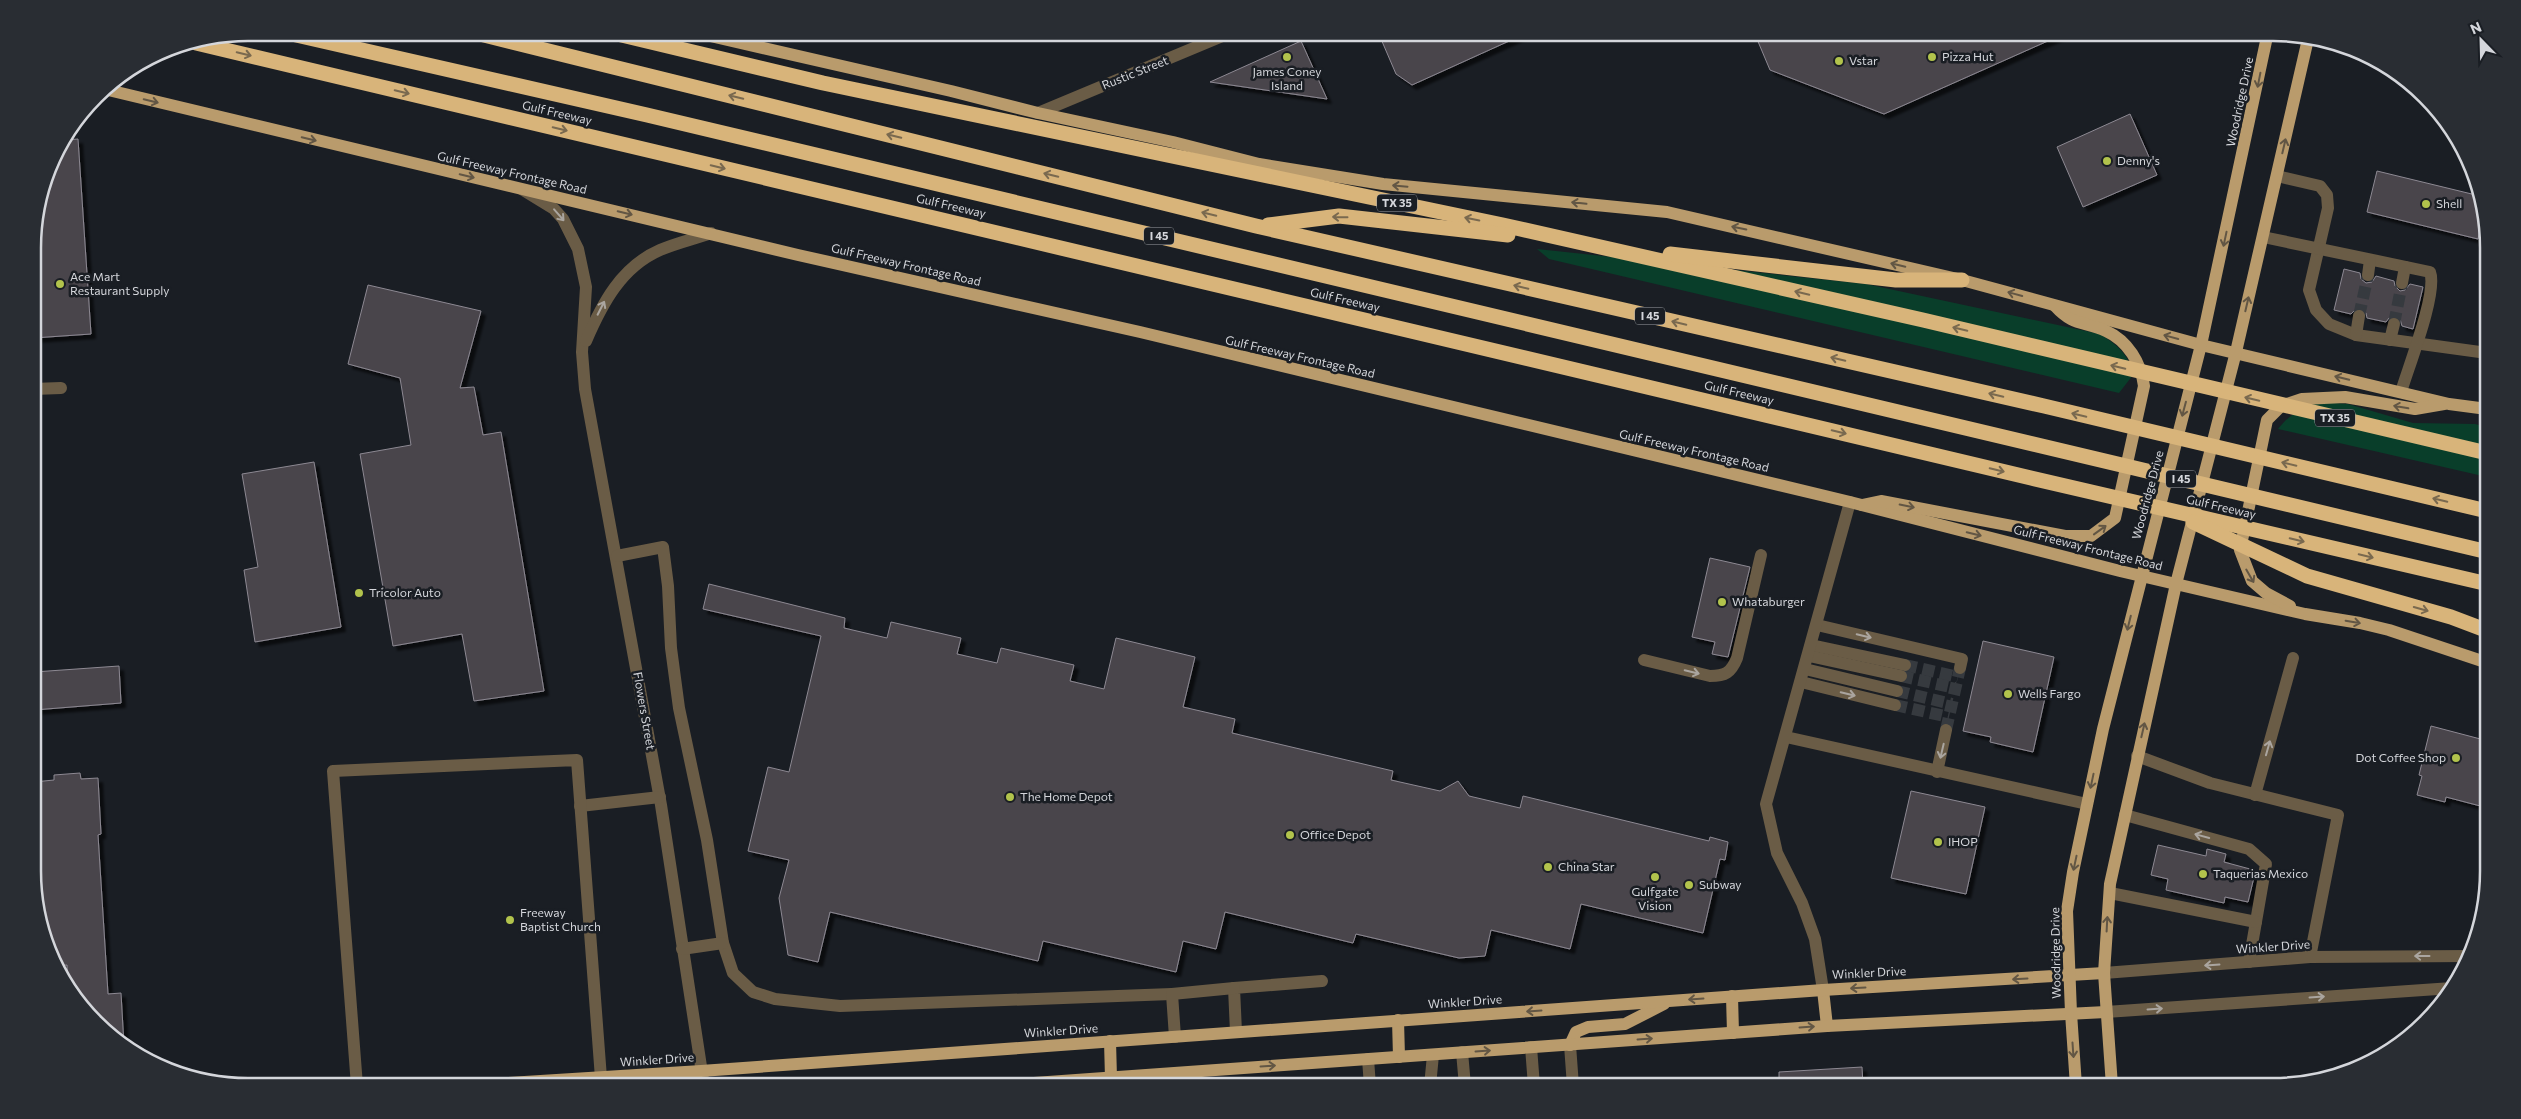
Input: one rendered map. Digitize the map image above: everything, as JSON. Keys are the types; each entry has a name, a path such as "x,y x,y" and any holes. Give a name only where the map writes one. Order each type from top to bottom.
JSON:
{"highway":[{"name":"Gulf Freeway","path":"323,41 647,114 2480,550"},
{"name":"I 45","path":"508,41 1256,226 2044,406 2480,509"},
{"name":"TX 35","path":"647,41 823,83 1541,234 1923,320 2480,451"},
{"name":"Gulf Freeway","path":"206,45 2031,478 2480,582"},
{"path":"1256,226 1338,216 1896,280 1962,280"},
{"path":"2164,509 2307,576 2451,617 2480,628"},
{"path":"2455,576 2480,585"}],"main road":[{"path":"732,41 1038,113 1173,142 1259,164 1383,184 1667,212 1962,280 2201,345 2449,404 2480,408"},
{"name":"Woodridge Drive","path":"2075,1078 2067,912 2103,729 2201,345 2266,41"},
{"path":"2111,1078 2104,973 2110,893 2137,756 2176,584 2236,352 2307,44"},
{"name":"Gulf Freeway Frontage Road","path":"114,91 519,188 1140,332 1855,504 2141,576 2305,614 2388,630 2480,660"},
{"path":"1855,504 1881,501 2065,536 2091,536 2115,518 2144,386 2142,373 2137,359 2124,344 2106,332 2067,319 2054,306"},
{"path":"2305,614 2266,593 2252,581 2240,550 2267,420 2282,406 2302,400 2345,397 2416,409 2449,404"},
{"name":"Winkler Drive","path":"602,1078 1732,996 2104,973"},
{"path":"1823,990 1826,1026"},
{"path":"1732,996 1733,1033"},
{"path":"1570,1045 1576,1032 1588,1027 1625,1024 1671,1001"},
{"path":"1110,1041 1111,1078 1826,1026 2106,1012"},
{"path":"1398,1020 1399,1057"}],"street":[{"name":"Rustic Street","path":"1038,113 1210,41"},
{"path":"2277,176 2320,186 2327,195 2328,208 2309,290 2316,310 2329,324 2356,335 2480,348"},
{"name":"Flowers Street","path":"519,188 554,209 563,219 578,249 584,268 586,287 582,352 585,389 660,798 702,1078"},
{"name":"Flowers Street","path":"582,352 606,299 619,281 659,250 711,233"},
{"path":"2263,237 2430,272 2433,279 2429,304 2401,392"},
{"path":"2368,274 2370,260"},
{"path":"2402,283 2405,267"},
{"path":"2356,335 2359,316"},
{"path":"2390,340 2394,324"},
{"path":"41,389 62,388"},
{"path":"1823,990 1815,939 1802,903 1777,853 1766,804 1817,625 1855,504"},
{"path":"617,556 663,548 668,586 671,648 679,708 707,840 723,943 734,973 753,992 784,1000 840,1006 1172,994 1322,981"},
{"path":"1644,660 1710,676 1721,676 1728,673 1737,658 1761,554"},
{"path":"1817,625 1962,659 1960,668"},
{"path":"1810,650 1903,671"},
{"path":"2255,795 2293,658"},
{"path":"1805,669 1897,691"},
{"path":"1801,682 1895,705"},
{"path":"1937,772 1946,730"},
{"path":"1786,737 2087,804"},
{"path":"2137,756 2210,783 2338,815 2310,957"},
{"path":"356,1078 333,771 576,760 602,1078"},
{"path":"580,806 660,798"},
{"path":"2125,815 2249,849 2266,864 2248,962"},
{"path":"2110,893 2256,922"},
{"path":"682,949 723,943"},
{"name":"Winkler Drive","path":"2104,973 2310,957 2461,956"},
{"path":"1234,988 1236,1032"},
{"path":"2106,1012 2443,989"},
{"path":"1172,994 1175,1037"},
{"path":"1570,1045 1572,1078"},
{"path":"1531,1047 1533,1078"},
{"path":"1462,1052 1464,1078"},
{"path":"1431,1078 1433,1054"},
{"path":"1368,1059 1369,1078"}],"green space":[{"path":"1537,249 1866,284 2100,334 2121,351 2129,361 2133,375 2119,393 1549,259"},
{"path":"2321,402 2348,404 2413,423 2480,425 2480,475 2278,429 2287,419 2308,406"}],"building":[{"name":"James Coney Island","path":"1301,41 1327,99 1210,82"},
{"path":"1382,41 1509,41 1412,85 1396,74"},
{"path":"1758,41 2048,41 1884,114 1770,70"},
{"name":"Denny's","path":"2130,114 2157,175 2083,207 2057,147"},
{"name":"Ace Mart Restaurant Supply","path":"72,139 78,139 91,334 41,337 41,249 45,208 57,169"},
{"name":"Shell","path":"2377,171 2473,194 2478,221 2478,239 2367,212"},
{"path":"2344,269 2360,273 2361,279 2366,283 2372,282 2376,276 2394,281 2395,286 2400,291 2405,290 2410,284 2423,287 2413,329 2402,326 2400,319 2395,316 2389,318 2386,322 2367,318 2366,313 2361,308 2356,309 2351,314 2334,310"},
{"path":"368,285 481,311 460,388 474,387 483,435 501,432 544,691 474,701 462,634 393,646 360,454 411,445 400,378 348,364"},
{"path":"314,462 341,627 255,642 244,570 258,567 242,474"},
{"name":"Whataburger","path":"1710,558 1750,567 1728,657 1712,654 1715,642 1692,637"},
{"path":"709,584 845,618 844,628 887,638 891,622 961,638 957,654 997,663 1001,648 1074,665 1070,681 1104,689 1116,638 1195,657 1183,707 1235,719 1232,733 1393,771 1391,780 1440,791 1458,781 1469,796 1520,808 1523,796 1709,841 1710,837 1728,842 1725,860 1720,859 1703,933 1581,904 1570,949 1491,930 1485,956 1459,958 1356,934 1353,943 1225,912 1216,949 1183,941 1176,972 1043,941 1038,961 830,912 818,962 788,955 779,898 789,860 748,851 768,767 789,772 821,636 703,609"},
{"name":"Wells Fargo","path":"1983,641 2054,657 2033,752 1990,742 1991,737 1963,731"},
{"path":"119,666 121,703 41,709 41,672"},
{"name":"Dot Coffee Shop","path":"2431,726 2480,739 2480,806 2446,797 2445,802 2417,795 2422,776 2419,775"},
{"path":"80,773 81,779 98,778 101,834 98,835 108,994 121,993 123,1036 102,1017 76,986 67,970 67,965 65,965 57,950 48,924 43,898 41,870 41,781 54,780 54,775"},
{"name":"IHOP","path":"1911,791 1985,807 1966,894 1891,878"},
{"name":"Taquerias Mexico","path":"2158,845 2206,856 2207,849 2226,854 2224,862 2250,869 2249,872 2255,873 2248,902 2225,897 2224,903 2166,890 2168,879 2151,875"},
{"path":"1862,1067 1863,1078 1779,1078 1779,1072"}],"tunnel":[{"path":"2359,316 2368,275"},
{"path":"2394,324 2402,283"},
{"path":"1905,665 1958,677"},
{"path":"1946,730 1960,668"},
{"path":"1901,676 1955,688"},
{"path":"1897,691 1952,704"},
{"path":"1895,705 1949,717"}],"place":[{"name":"James Coney Island","path":"1287,57"},
{"name":"Pizza Hut","path":"1932,57"},
{"name":"Vstar","path":"1839,61"},
{"name":"Denny's","path":"2107,161"},
{"name":"Shell","path":"2426,204"},
{"name":"Ace Mart Restaurant Supply","path":"60,284"},
{"name":"Tricolor Auto","path":"359,593"},
{"name":"Whataburger","path":"1722,602"},
{"name":"Wells Fargo","path":"2008,694"},
{"name":"Dot Coffee Shop","path":"2456,758"},
{"name":"The Home Depot","path":"1010,797"},
{"name":"Office Depot","path":"1290,835"},
{"name":"IHOP","path":"1938,842"},
{"name":"China Star","path":"1548,867"},
{"name":"Taquerias Mexico","path":"2203,874"},
{"name":"Gulfgate Vision","path":"1655,877"},
{"name":"Subway","path":"1689,885"},
{"name":"Freeway Baptist Church","path":"510,920"}]}
